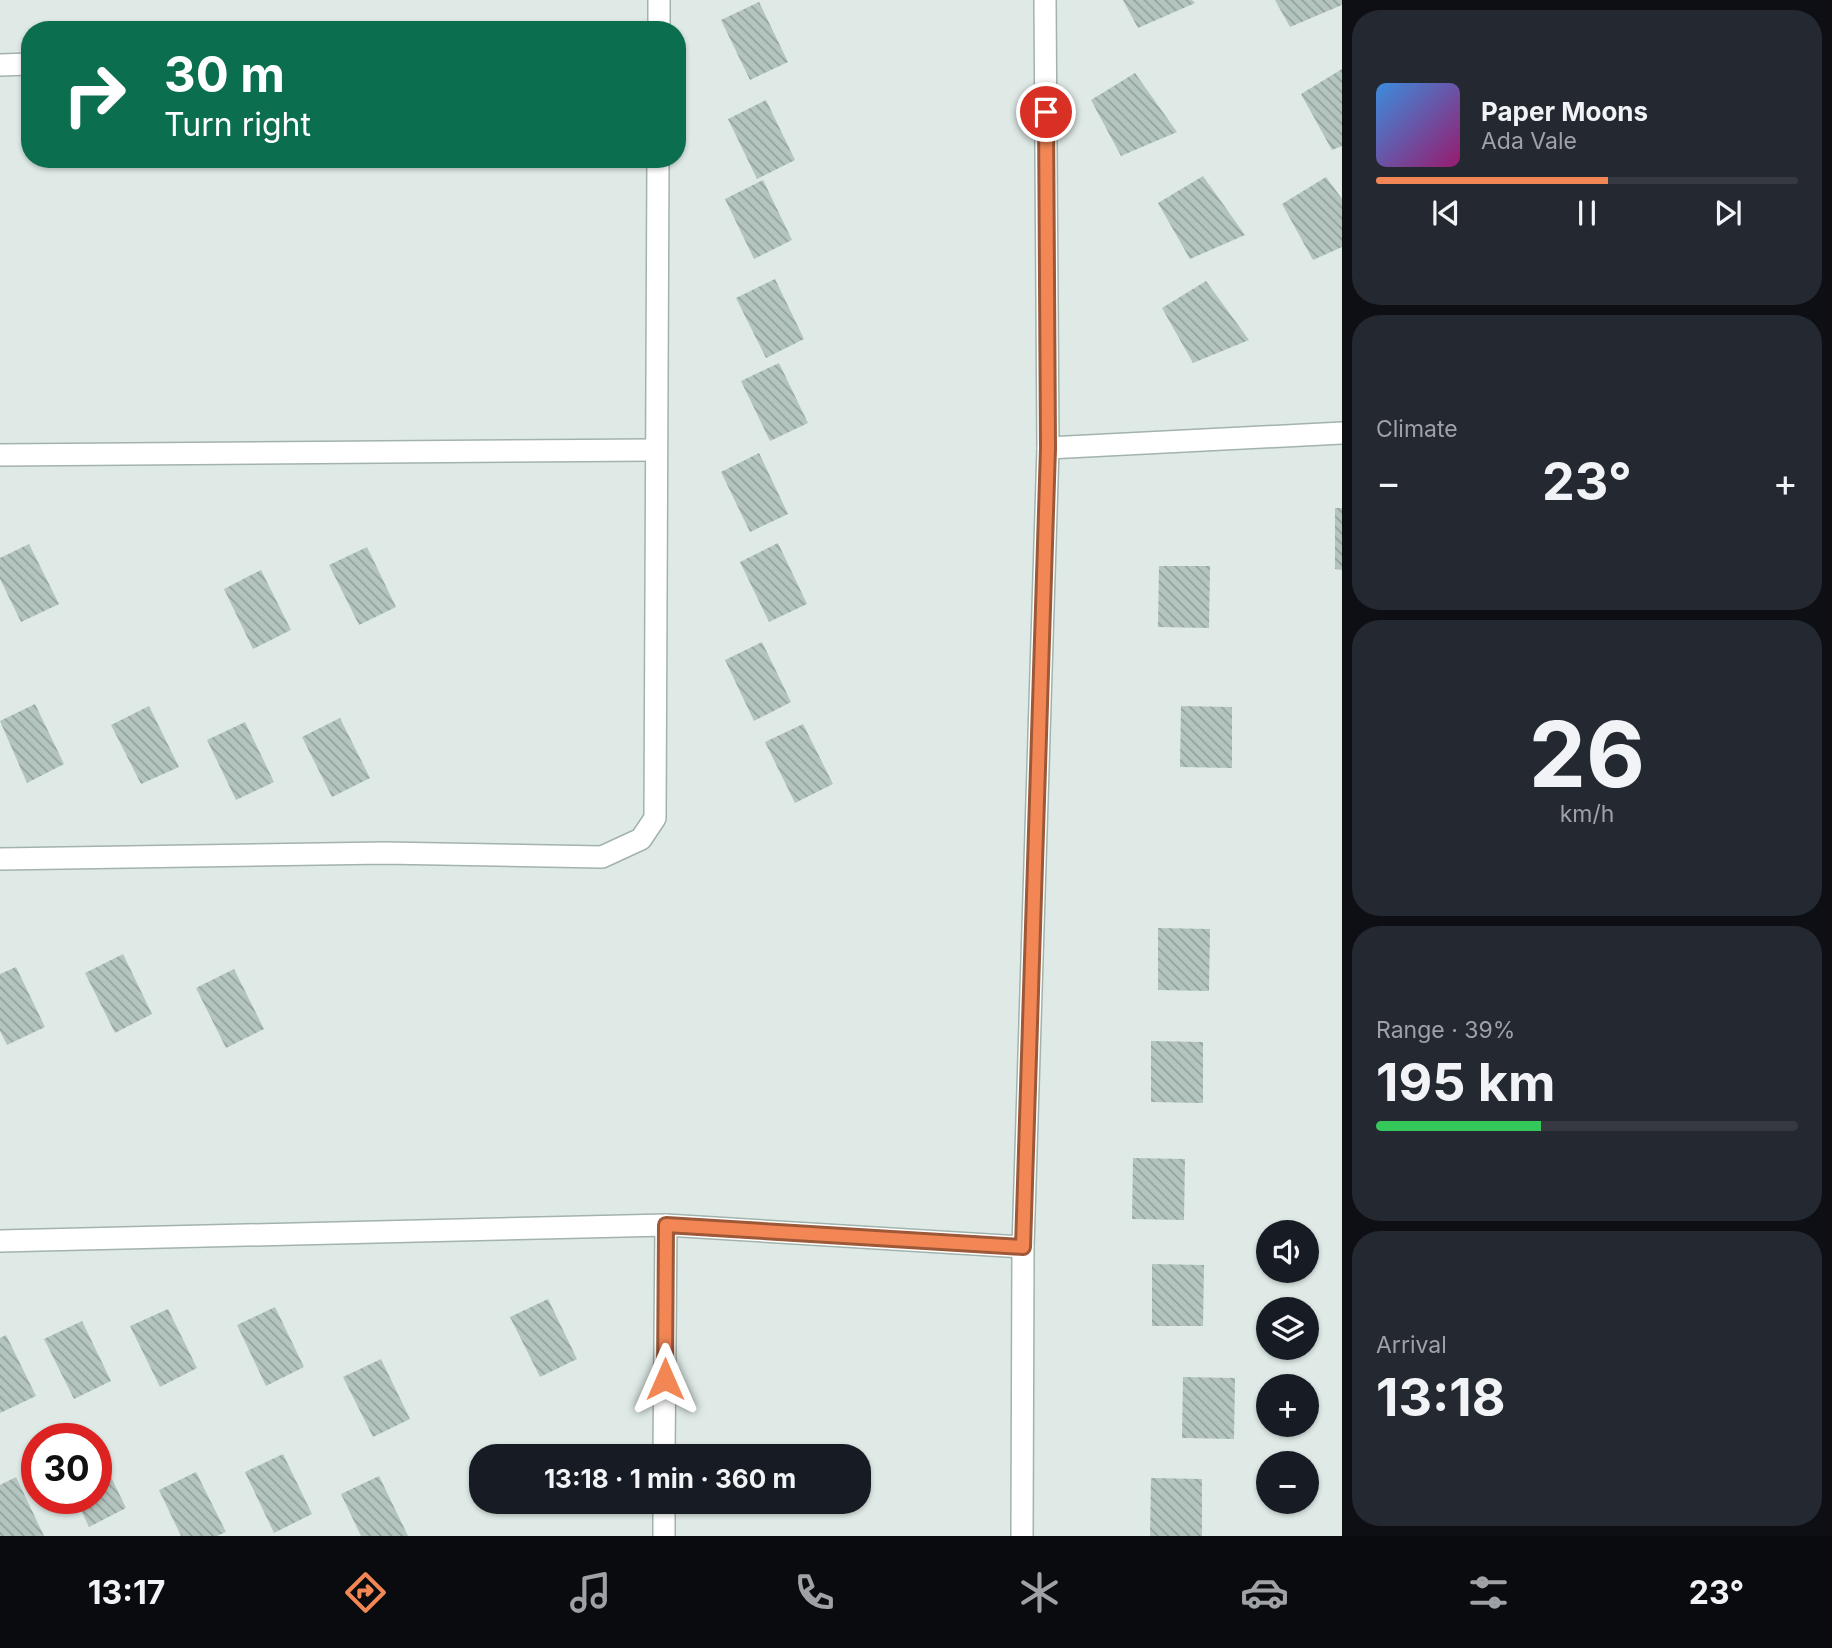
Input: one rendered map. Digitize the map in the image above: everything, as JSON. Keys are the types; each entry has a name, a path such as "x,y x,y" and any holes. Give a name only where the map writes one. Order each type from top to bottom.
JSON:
{"street":[{"path":"659,0 659,21"},
{"path":"1022,1536 1023,1247 1048,448 1045,0"},
{"path":"0,65 21,64"},
{"path":"0,859 385,853 602,857 631,846 648,830 655,818 657,168"},
{"path":"1048,448 1342,432"},
{"path":"0,455 655,450"},
{"path":"0,1241 666,1225 1023,1247"},
{"path":"664,1444 666,1225"},
{"path":"664,1514 664,1536"}],"building":[{"path":"1123,0 1192,0 1195,3 1138,28"},
{"path":"1275,0 1342,0 1342,5 1290,27"},
{"path":"759,2 788,62 750,80 721,20"},
{"path":"1342,69 1342,146 1332,150 1301,94"},
{"path":"1135,73 1177,132 1121,156 1091,100"},
{"path":"766,100 795,160 757,179 728,119"},
{"path":"1203,176 1245,235 1190,259 1158,203"},
{"path":"1326,177 1342,199 1342,247 1313,260 1282,204"},
{"path":"763,180 792,240 754,259 725,199"},
{"path":"775,279 804,339 766,358 736,298"},
{"path":"1206,281 1249,340 1193,363 1162,308"},
{"path":"779,363 808,423 770,441 741,381"},
{"path":"759,453 788,514 750,532 721,472"},
{"path":"1335,508 1342,508 1342,570 1335,569"},
{"path":"778,543 807,604 769,622 740,562"},
{"path":"29,544 59,604 21,622 0,579 0,558"},
{"path":"367,547 396,607 359,625 329,565"},
{"path":"1159,566 1210,566 1209,628 1158,627"},
{"path":"261,570 291,630 253,649 224,589"},
{"path":"762,642 791,702 754,721 725,660"},
{"path":"35,704 64,764 27,783 0,721"},
{"path":"149,706 179,767 141,784 111,725"},
{"path":"1181,706 1232,707 1232,768 1180,767"},
{"path":"340,718 370,778 332,797 302,737"},
{"path":"245,722 274,782 236,800 207,740"},
{"path":"803,724 833,784 795,803 765,742"},
{"path":"1158,928 1210,929 1209,991 1158,990"},
{"path":"123,954 152,1014 115,1033 85,973"},
{"path":"16,967 45,1027 7,1045 0,1031 0,974"},
{"path":"234,969 264,1029 226,1048 196,988"},
{"path":"1151,1041 1203,1042 1203,1103 1151,1102"},
{"path":"1133,1158 1185,1159 1184,1220 1132,1219"},
{"path":"1152,1264 1204,1265 1203,1326 1152,1326"},
{"path":"548,1299 577,1359 540,1377 510,1317"},
{"path":"275,1307 304,1367 266,1386 237,1325"},
{"path":"168,1309 197,1368 160,1387 130,1326"},
{"path":"82,1321 111,1381 74,1399 44,1339"},
{"path":"6,1335 36,1396 0,1413 0,1338"},
{"path":"381,1359 410,1419 373,1437 343,1377"},
{"path":"1183,1377 1235,1378 1234,1439 1182,1438"},
{"path":"283,1454 312,1514 274,1533 245,1472"},
{"path":"196,1472 226,1532 217,1536 181,1536 159,1490"},
{"path":"379,1476 408,1536 361,1536 341,1494"},
{"path":"16,1477 21,1488 21,1514 34,1514 44,1536 0,1536 0,1485"},
{"path":"1151,1478 1202,1479 1202,1536 1150,1536"},
{"path":"112,1479 126,1508 89,1527 83,1514 112,1514"}],"route":[{"path":"665,1379 666,1225 1023,1247 1048,448 1046,112"}]}
